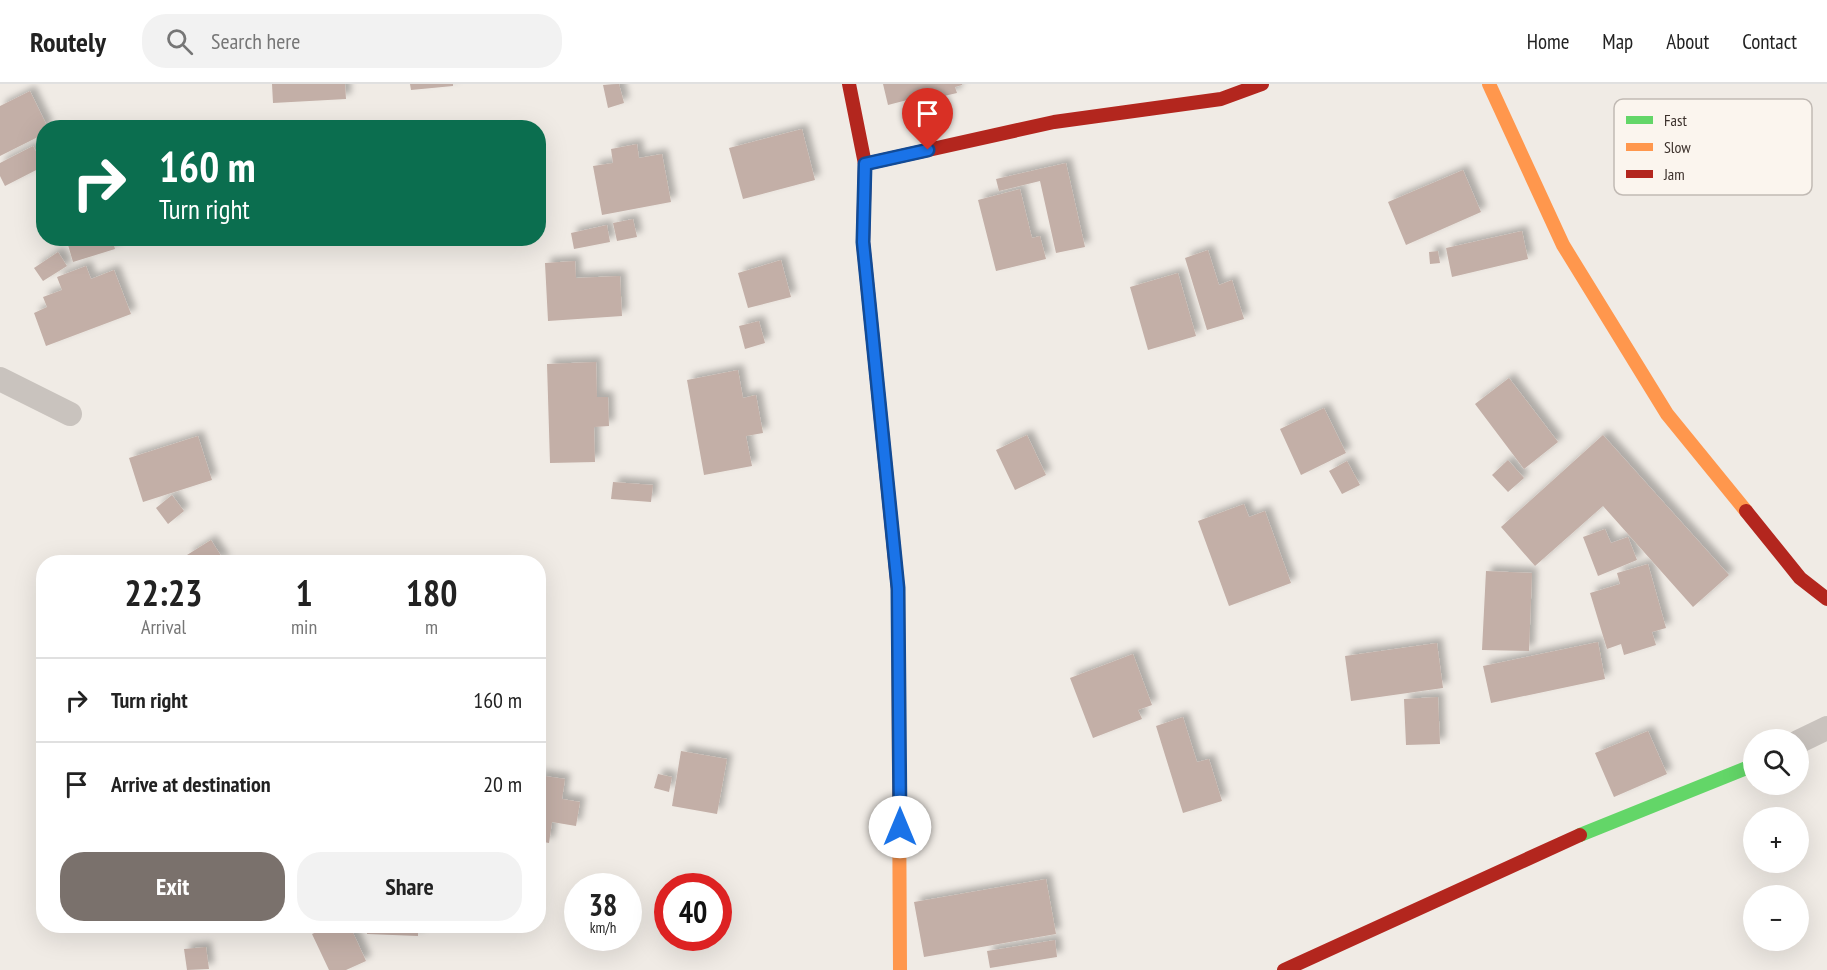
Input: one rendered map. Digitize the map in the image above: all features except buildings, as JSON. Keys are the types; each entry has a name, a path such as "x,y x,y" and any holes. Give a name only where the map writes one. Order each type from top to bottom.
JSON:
{"street":[{"path":"849,84 865,164 863,242 898,588 900,970"},
{"path":"865,164 1054,122 1221,99 1262,84"},
{"path":"1489,84 1563,244 1667,414 1800,578 1827,599"},
{"path":"0,379 70,414"},
{"path":"1809,737 1827,728"},
{"path":"1284,970 1605,825 1743,769"}],"traffic: fast":[{"path":"1580,835 1743,769"}],"traffic: slow":[{"path":"1489,84 1563,245 1667,414 1746,511"},
{"path":"898,590 900,970"}],"traffic: jam":[{"path":"849,84 865,164 863,242 898,590"},
{"path":"865,164 1054,122 1221,99 1262,84"},
{"path":"1746,511 1800,578 1827,599"},
{"path":"1284,970 1580,835"}],"route":[{"path":"900,827 898,588 863,242 865,164 928,150"}]}
